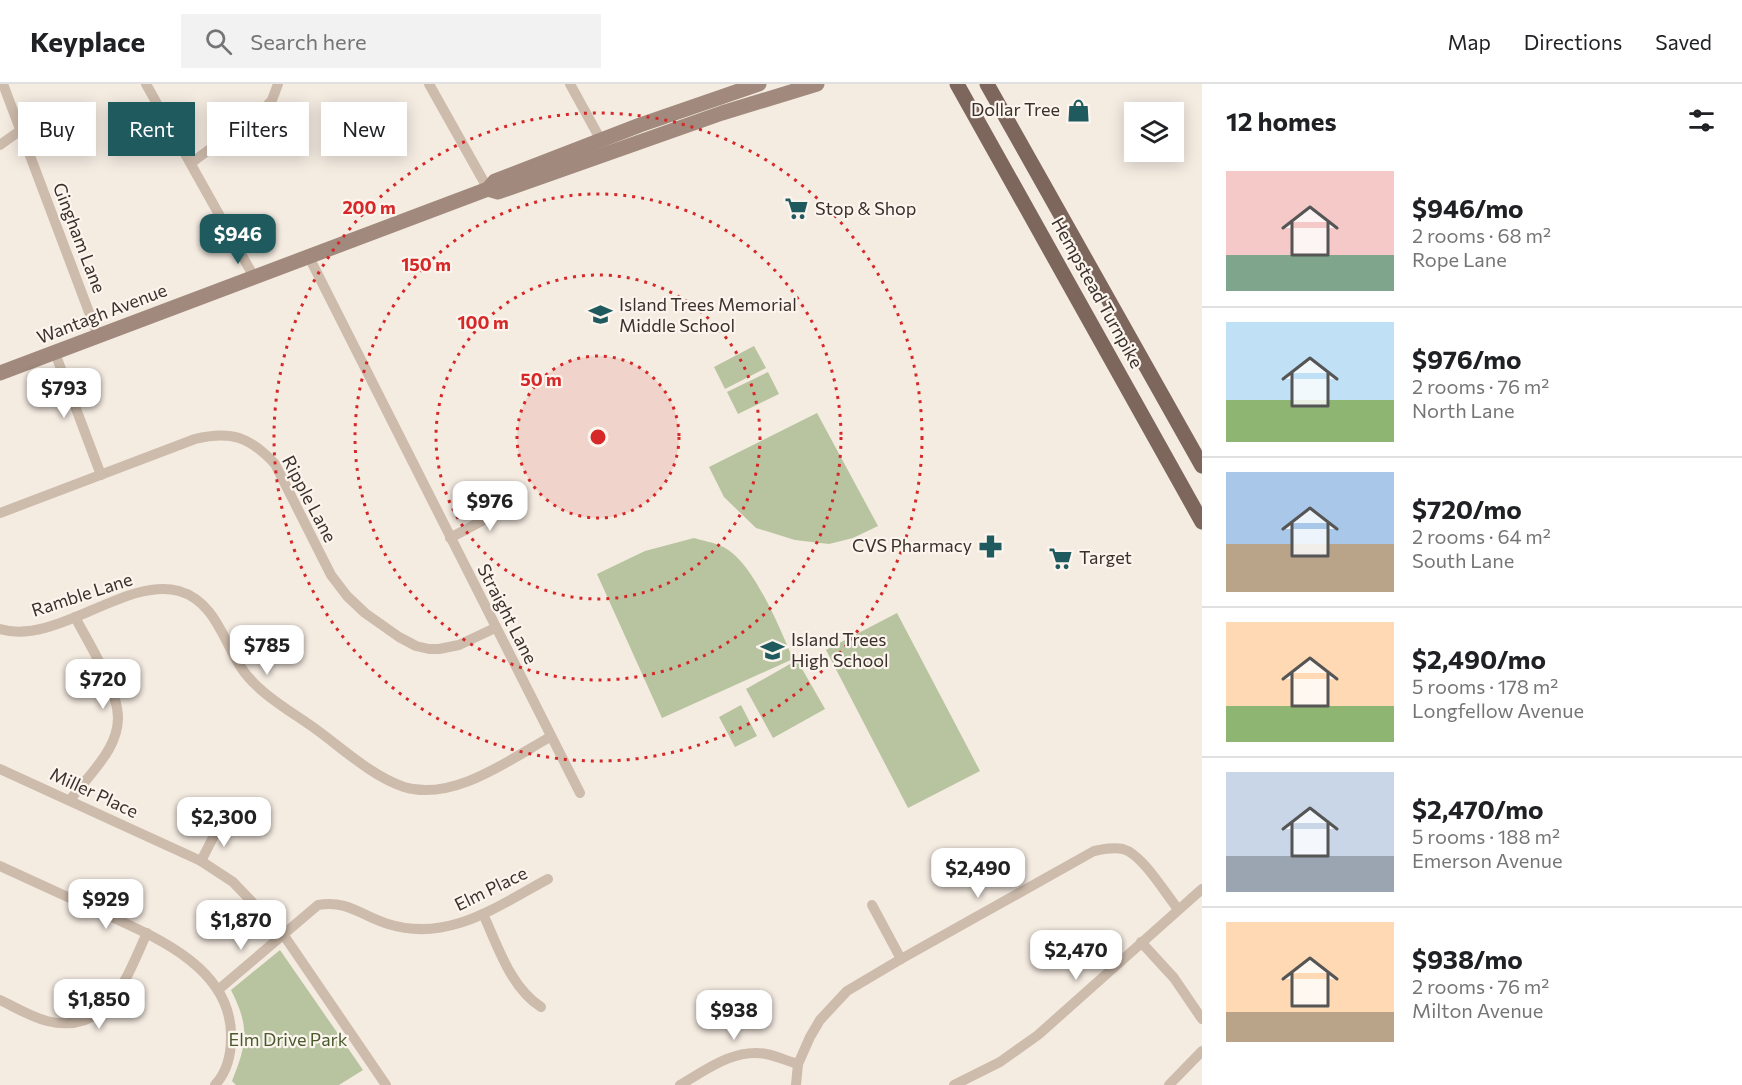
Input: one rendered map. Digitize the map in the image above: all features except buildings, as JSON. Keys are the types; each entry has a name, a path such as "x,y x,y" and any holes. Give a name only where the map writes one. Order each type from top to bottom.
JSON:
{"main road":[{"name":"Wantagh Avenue","path":"605,147 640,125 759,84"},
{"name":"Wantagh Avenue","path":"0,373 488,189 495,181 818,84"},
{"name":"Hempstead Turnpike","path":"957,84 1202,522"},
{"name":"Hempstead Turnpike","path":"987,84 1202,466"}],"street":[{"name":"Gingham Lane","path":"3,84 18,122"},
{"path":"146,84 254,277"},
{"path":"191,164 262,111 272,100 278,84"},
{"path":"429,84 488,189"},
{"path":"570,84 605,147"},
{"path":"0,145 18,132"},
{"name":"Gingham Lane","path":"31,156 99,336"},
{"name":"Straight Lane","path":"309,257 580,793"},
{"path":"55,352 101,475"},
{"name":"Ripple Lane","path":"0,513 204,437 226,434 243,438 262,451 275,464 331,575 346,596 365,613 399,637 416,646 429,649 438,650 459,645 495,628"},
{"path":"450,538 517,502"},
{"name":"Ramble Lane","path":"0,629 16,632 42,628 148,591 171,590 191,596 209,611 240,667 261,689 378,774 404,787 433,790 453,787 550,737"},
{"path":"70,800 108,750 117,731 118,719 112,689 75,617"},
{"name":"Miller Place","path":"0,769 201,861 233,882 283,934 386,1085"},
{"path":"201,861 221,822"},
{"path":"796,1085 798,1064 815,1028 834,1003 860,982 1086,855 1107,848 1124,849 1138,858 1178,909"},
{"path":"0,866 167,943 198,968 218,990 226,1005 232,1026 231,1050 227,1064 215,1085"},
{"name":"Elm Place","path":"283,934 318,905 328,903 345,905 387,924 412,930 443,928 461,924 483,914 549,879"},
{"path":"954,1085 1000,1062 1038,1035 1202,889"},
{"path":"872,905 901,959"},
{"path":"483,914 515,981 526,996 541,1007"},
{"path":"0,1000 45,1020 62,1023 87,1020 103,1012 110,1005 147,933"},
{"path":"218,990 283,934"},
{"path":"1141,942 1174,978 1202,1019"},
{"path":"1169,1085 1202,1051"},
{"path":"680,1085 730,1057 742,1054 769,1055 798,1064"}],"green space":[{"path":"754,346 766,368 725,389 714,367"},
{"path":"768,372 779,394 738,414 727,392"},
{"path":"817,413 878,526 853,538 829,544 795,540 756,528 724,497 709,467"},
{"path":"694,538 721,546 744,564 764,596 793,659 662,718 597,574 645,551"},
{"path":"897,613 980,771 908,808 826,650"},
{"path":"797,660 825,709 773,738 746,689"},
{"path":"741,705 757,736 735,747 719,717"},
{"name":"Elm Drive Park","path":"280,950 363,1070 339,1085 236,1085 232,1081 241,1056 244,1025 231,990"}],"place":[{"name":"Dollar Tree","path":"1078,110"},
{"name":"Stop & Shop","path":"797,209"},
{"name":"Island Trees Memorial Middle School","path":"601,315"},
{"name":"CVS Pharmacy","path":"990,546"},
{"name":"Target","path":"1061,558"},
{"name":"Island Trees High School","path":"773,650"}]}
